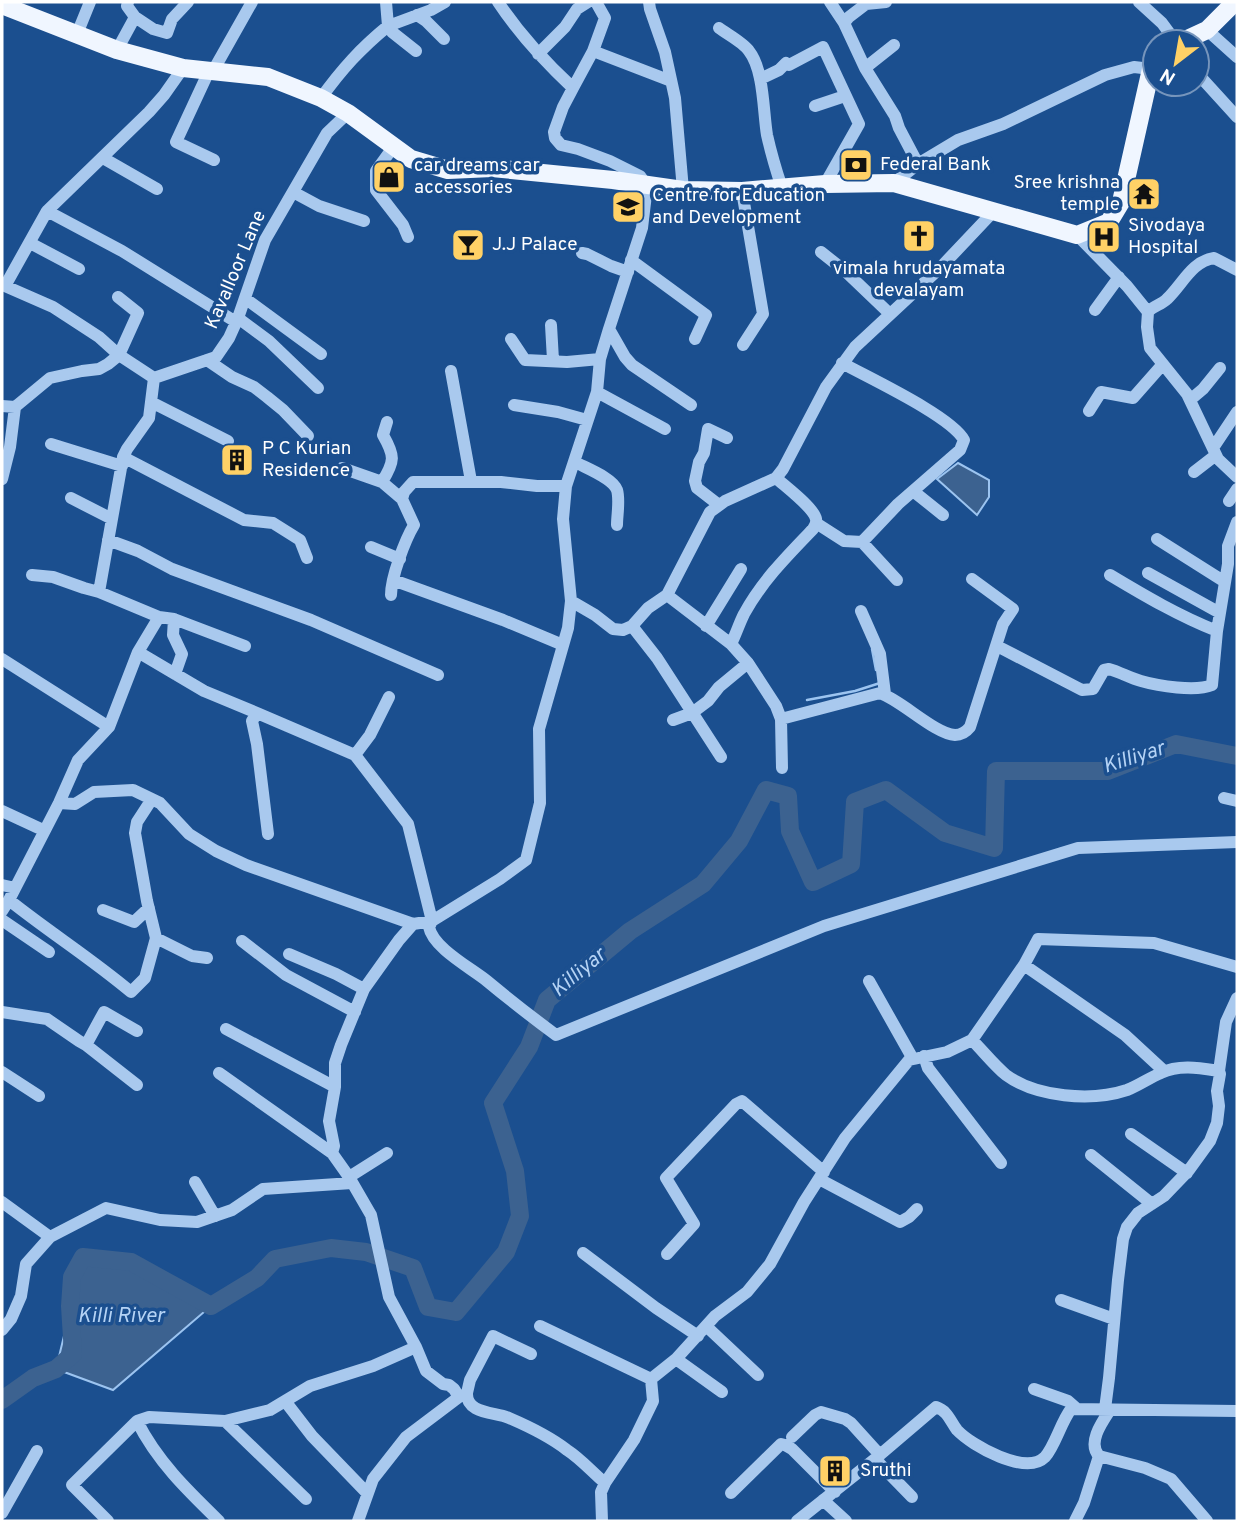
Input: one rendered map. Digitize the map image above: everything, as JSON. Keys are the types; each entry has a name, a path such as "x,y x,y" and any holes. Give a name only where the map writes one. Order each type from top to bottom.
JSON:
{"main road":[{"path":"1209,28 1235,2"},
{"path":"2,5 117,50 183,68 268,78 321,98 348,113 411,159 448,170 492,168 683,190 742,191 825,184 894,183 1077,235 1109,222 1121,202 1146,98"}],"street":[{"path":"77,34 90,2"},
{"path":"128,2 127,6 135,17 153,29 167,33 172,19 188,2"},
{"path":"214,160 176,142 211,71 252,2"},
{"path":"386,2 388,26 416,51"},
{"path":"321,98 344,67 388,26 445,2"},
{"path":"498,2 513,25 538,54 573,88"},
{"path":"538,54 565,27 577,9 588,2"},
{"path":"59,803 75,804 94,792 133,790 160,803 189,834 226,856 413,925 432,921 526,860 540,803 539,729 564,645 571,601 562,519 566,486 597,392 600,359 642,228 647,186 640,176 610,161 561,145 554,132 563,107 593,51 605,18 596,2"},
{"path":"649,2 676,99 683,190"},
{"path":"830,2 844,23 865,68 895,116 918,164"},
{"path":"844,23 866,4 886,2"},
{"path":"1139,2 1166,28"},
{"path":"417,15 444,39"},
{"path":"117,50 135,17"},
{"path":"719,29 749,50 764,94 768,139 782,188"},
{"path":"1211,34 1237,57"},
{"path":"865,68 894,45"},
{"path":"760,79 779,70 786,63 789,65 823,47 859,124 825,184"},
{"path":"593,51 671,80"},
{"path":"894,183 918,164 958,140 1003,124 1105,75 1141,67"},
{"path":"99,592 123,462 127,449 149,418 154,378 54,307 4,285 47,211 164,95 183,68"},
{"path":"1211,88 1237,117"},
{"path":"815,106 845,96"},
{"name":"Kavalloor Lane","path":"154,378 216,357 229,338 246,299 265,240 327,133 348,113"},
{"path":"394,146 376,171 376,190 403,225 408,237"},
{"path":"103,158 157,189"},
{"path":"742,191 763,314 743,345"},
{"path":"293,192 319,206 364,221"},
{"path":"47,211 122,251 237,320 269,341 318,388"},
{"path":"571,601 613,629 622,630 632,626 648,608 667,595 710,512 722,503 776,478 842,363 872,330 941,267 993,212"},
{"path":"1077,235 1119,277 1148,312"},
{"path":"30,243 79,269"},
{"path":"821,252 890,314"},
{"path":"582,253 611,266 630,266 706,315 695,339"},
{"path":"1237,270 1214,258 1203,261 1165,301 1151,308 1148,312 1147,327 1150,348 1190,400 1218,459 1237,477"},
{"path":"1095,310 1119,277"},
{"path":"2,479 10,447 8,407 50,378 99,369 119,355 138,313 118,297"},
{"path":"246,299 321,354"},
{"path":"551,325 553,360"},
{"path":"609,329 632,365 691,405"},
{"path":"511,339 525,360 567,362 600,359"},
{"path":"207,360 232,377 254,387 283,410 307,436"},
{"path":"842,363 945,421 962,435 964,440 960,450 898,504 862,542"},
{"path":"1089,411 1101,392 1133,398 1163,364"},
{"path":"1190,400 1220,368"},
{"path":"451,371 471,481"},
{"path":"597,392 665,429"},
{"path":"151,402 228,441"},
{"path":"514,404 587,420"},
{"path":"1194,472 1215,452 1237,412"},
{"path":"382,482 392,467 391,450 383,435 387,422"},
{"path":"722,503 697,488 695,481 708,429 727,438"},
{"path":"51,444 123,462 244,520 272,523 300,540 307,558"},
{"path":"575,462 607,479 615,487 618,493 617,525"},
{"path":"342,468 382,482 402,499 414,525 406,538 391,585 391,594"},
{"path":"731,645 743,616 758,591 816,523 810,509 776,478"},
{"path":"402,499 404,492 413,482 471,481 566,486"},
{"path":"1229,500 1237,489"},
{"path":"913,491 943,516"},
{"path":"71,498 112,520"},
{"path":"997,646 1082,690 1093,689 1104,670 1109,669 1142,682 1190,689 1212,685 1225,582 1233,566 1228,546 1237,522"},
{"path":"816,523 845,541 862,542 897,580"},
{"path":"1157,539 1225,582"},
{"path":"108,540 138,551 172,569 311,620 438,675"},
{"path":"371,547 400,559"},
{"path":"706,626 741,569"},
{"path":"1148,573 1220,613"},
{"path":"32,575 53,577 99,592 159,617 174,619 245,646"},
{"path":"1110,575 1163,607 1217,631"},
{"path":"781,719 876,693 885,694 942,731 962,734 970,727 1003,624 1013,608 972,579"},
{"path":"393,580 564,645"},
{"path":"667,595 731,645 748,663 776,706 781,719 782,768"},
{"path":"861,611 880,654 885,694"},
{"path":"2,911 59,803 78,760 109,727 138,652 159,617"},
{"path":"174,619 173,635 181,654 175,674"},
{"path":"632,626 657,658 721,757"},
{"path":"138,652 204,691 355,755 408,824 432,921 430,934 453,957 556,1035 824,926 1078,848 1237,842"},
{"path":"2,659 109,727"},
{"path":"673,720 692,713 708,701 719,687 748,663"},
{"path":"355,755 370,735 389,697"},
{"path":"257,713 251,721 257,744 268,834"},
{"path":"2,885 49,932 76,948 131,992 145,978 156,938 135,833 137,822 152,799"},
{"path":"2,811 43,830"},
{"path":"103,910 134,922 149,908"},
{"path":"2,920 50,953"},
{"path":"332,1153 334,1146 329,1121 335,1087 335,1063 364,989 413,925"},
{"path":"156,938 192,956 207,958"},
{"path":"651,1379 676,1359 715,1315 747,1292 770,1264 804,1202 845,1138 909,1060 947,1052 972,1040 1024,965 1038,939 1154,943 1237,967"},
{"path":"242,941 286,975 355,1012"},
{"path":"289,954 364,989"},
{"path":"1024,965 1125,1035 1164,1071"},
{"path":"869,981 918,1058 1001,1163"},
{"path":"1207,1521 1171,1479 1145,1468 1099,1455 1093,1446 1107,1410 1123,1239 1127,1227 1138,1213 1164,1196 1187,1172 1210,1141 1217,1123 1217,1091 1226,1022 1237,998"},
{"path":"86,1045 104,1012 136,1031"},
{"path":"2,1013 47,1019 137,1085"},
{"path":"226,1029 335,1087"},
{"path":"972,1040 1004,1073 1029,1088 1044,1092 1093,1096 1127,1090 1164,1071 1184,1067 1219,1071"},
{"path":"2,1072 39,1096"},
{"path":"219,1073 332,1153 371,1215 389,1297 426,1371 466,1397 469,1404 481,1411 505,1416 542,1433 569,1450 604,1483"},
{"path":"667,1254 694,1224 666,1178 736,1104 742,1101 822,1175 900,1222 917,1209"},
{"path":"1131,1134 1187,1172"},
{"path":"2,1331 11,1319 21,1296 26,1264 50,1237 106,1208 160,1220 197,1222 232,1210 263,1189 350,1180 387,1153"},
{"path":"1091,1156 1152,1204"},
{"path":"195,1182 215,1216"},
{"path":"2,1202 50,1237"},
{"path":"583,1252 656,1308 702,1331 758,1375"},
{"path":"1061,1300 1114,1318"},
{"path":"540,1326 651,1379"},
{"path":"358,1521 373,1479 406,1437 463,1395 493,1336 531,1354"},
{"path":"108,1521 72,1485 136,1421 157,1417 225,1421 270,1410 310,1386 373,1366 416,1347"},
{"path":"676,1359 722,1392"},
{"path":"602,1521 601,1492 604,1483 634,1440 653,1401 651,1379"},
{"path":"1034,1389 1068,1401 1076,1408"},
{"path":"285,1401 312,1436 367,1493"},
{"path":"797,1521 936,1407 942,1409 958,1431 978,1447 1010,1461 1034,1463 1044,1458 1071,1409 1237,1411"},
{"path":"792,1437 821,1412 845,1419 912,1497"},
{"path":"136,1421 176,1479 219,1521"},
{"path":"225,1421 306,1499"},
{"path":"731,1493 781,1444 792,1449 835,1492"},
{"path":"2,1513 37,1451"},
{"path":"1075,1521 1084,1503 1099,1455"},
{"path":"823,1500 846,1521"}],"water":[{"path":"958,463 989,480 989,497 977,515 937,479"},
{"name":"Killi River","path":"83,1257 131,1262 211,1306 113,1390 56,1369"}],"waterway":[{"path":"872,649 876,670"},
{"path":"807,700 855,691 880,683"},
{"name":"Killiyar","path":"2,1400 33,1378 56,1369 73,1354 70,1306 72,1277 83,1257 131,1262 211,1306 257,1278 275,1259 331,1248 366,1252 413,1268 428,1307 456,1312 506,1252 520,1216 515,1171 493,1103 529,1047 547,1000 630,931 703,884 739,841 766,790 788,796 790,831 813,882 851,864 855,802 886,790 945,833 994,848 996,771 1108,771 1176,744 1237,756"}],"place":[{"name":"Federal Bank","path":"856,165"},
{"name":"car dreams car accessories","path":"389,177"},
{"name":"Sree krishna temple","path":"1144,194"},
{"name":"Centre for Education and Development","path":"628,207"},
{"name":"vimala hrudayamata devalayam","path":"919,236"},
{"name":"Sivodaya Hospital","path":"1104,237"},
{"name":"J.J Palace","path":"468,245"},
{"name":"P C Kurian Residence","path":"237,460"},
{"name":"Sruthi","path":"835,1471"}]}
